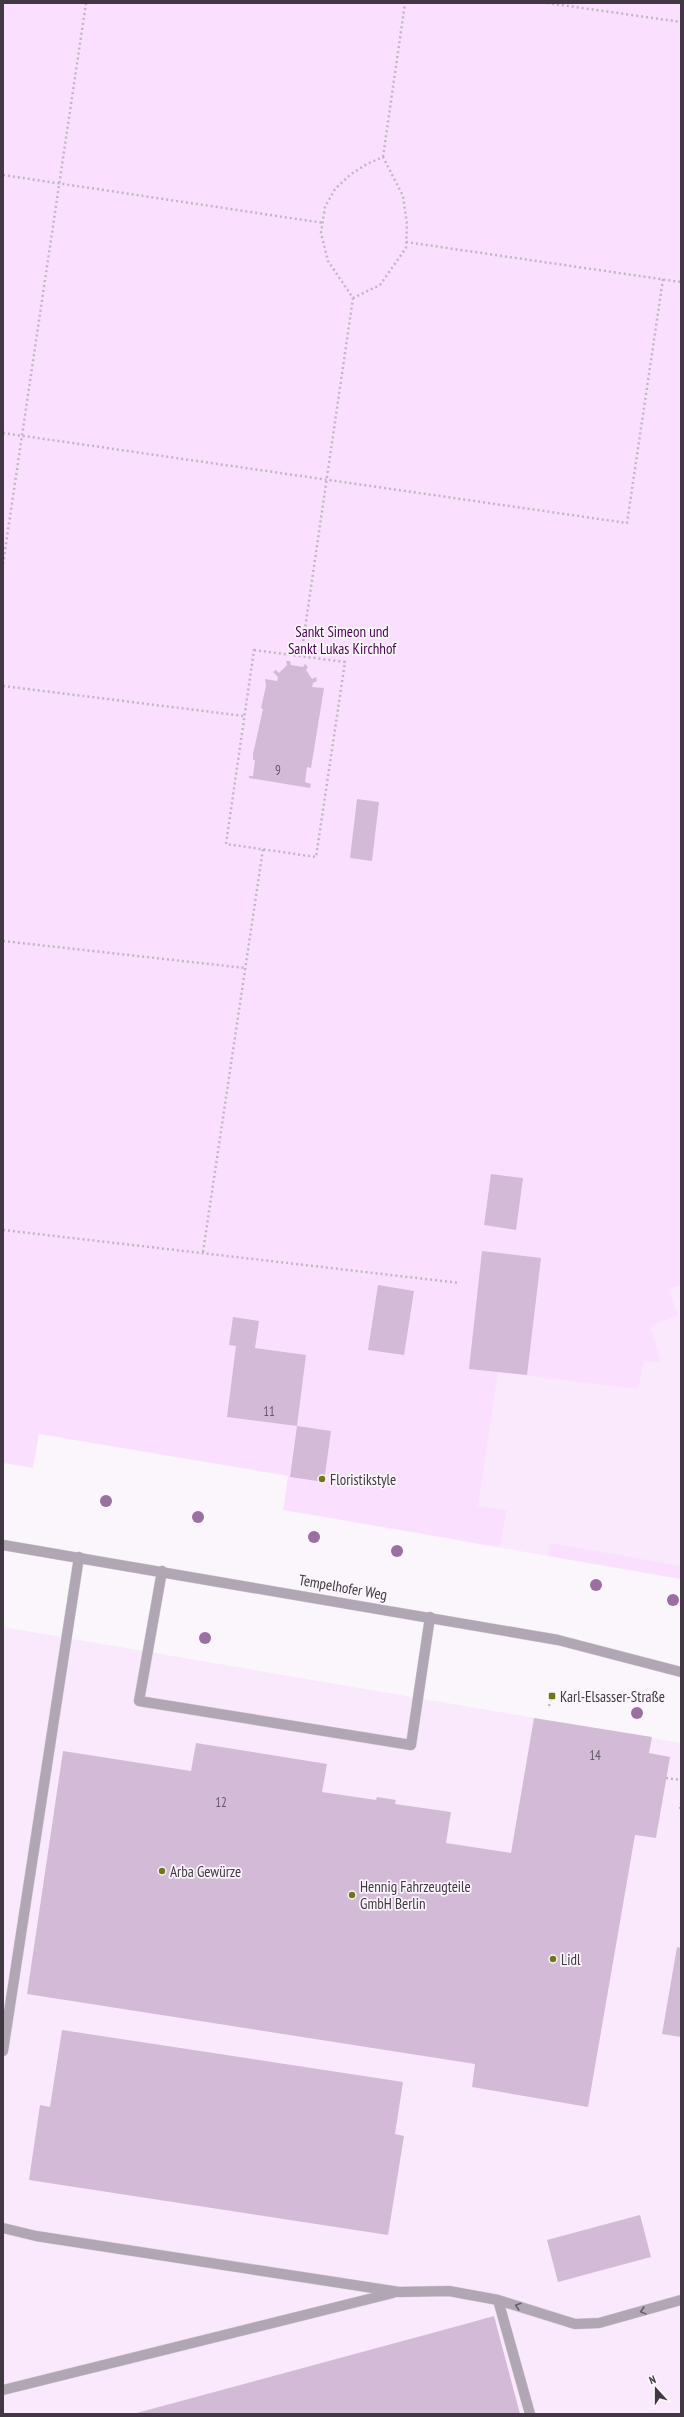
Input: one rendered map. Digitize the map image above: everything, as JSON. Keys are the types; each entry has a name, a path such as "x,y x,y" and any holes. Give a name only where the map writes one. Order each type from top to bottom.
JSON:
{"street":[{"name":"Tempelhofer Weg","path":"3,1545 430,1617 587,1646 679,1671"},
{"path":"3,2051 79,1557"},
{"path":"162,1571 140,1700 412,1745 430,1617"},
{"path":"3,2228 36,2236 399,2292 449,2291 498,2300 575,2324 599,2323 681,2300"},
{"path":"3,2390 399,2292"},
{"path":"498,2300 530,2414"}],"path":[{"path":"3,564 86,3"},
{"path":"353,298 380,285 406,248 407,224 403,196 383,157 405,3"},
{"path":"547,3 681,22"},
{"path":"301,656 353,298 328,261 322,233 325,207 335,189 366,164 383,157"},
{"path":"3,175 324,222"},
{"path":"406,242 681,282"},
{"path":"3,433 627,523 663,279"},
{"path":"254,650 345,662 316,856 226,844 244,716 254,650"},
{"path":"3,686 244,716"},
{"path":"204,1252 263,849"},
{"path":"3,941 245,968"},
{"path":"3,1230 204,1252 460,1284"},
{"path":"549,1706 552,1696"},
{"path":"666,1778 681,1780"},
{"path":"680,1808 681,1803"}],"shaded area":[{"path":"681,1276 681,1579 450,1539 469,1369 643,1288"},
{"path":"3,1627 681,1743 681,2414 3,2414"}],"green space":[{"name":"Sankt Simeon und Sankt Lukas Kirchhof","path":"3,3 681,3 681,1285 668,1289 678,1315 650,1326 661,1362 644,1361 638,1389 498,1372 478,1506 507,1510 499,1547 283,1510 288,1476 39,1434 33,1468 3,1463"},
{"path":"550,1543 681,1566 681,1579 548,1556"}],"building":[{"path":"286,661 290,661 291,665 303,667 305,664 308,667 306,670 312,679 316,677 317,681 313,683 312,687 324,688 311,768 307,767 305,782 311,784 310,788 249,778 249,776 253,776 255,760 253,760 253,754 263,709 261,708 266,686 265,679 277,681 278,677 273,672 276,670 279,673 287,665"},
{"path":"357,799 379,802 372,861 350,858"},
{"path":"491,1174 523,1178 516,1230 484,1225"},
{"path":"482,1251 541,1258 527,1375 469,1369"},
{"path":"378,1285 414,1291 404,1355 368,1350"},
{"path":"233,1317 259,1321 255,1348 306,1355 297,1426 227,1417 236,1346 229,1345"},
{"path":"297,1426 331,1431 324,1482 290,1477"},
{"path":"534,1718 652,1737 649,1753 670,1757 656,1838 635,1835 588,2107 472,2087 475,2064 27,1994 63,1751 191,1771 196,1743 327,1764 322,1792 376,1800 377,1797 396,1800 395,1804 451,1812 446,1843 511,1853"},
{"path":"677,1947 681,1948 681,2037 662,2034"},
{"path":"62,2030 403,2082 395,2134 404,2136 388,2235 29,2180 40,2105 50,2107"},
{"path":"640,2215 651,2257 558,2282 547,2240"},
{"path":"494,2316 520,2414 133,2414 458,2326"}],"place":[{"name":"Floristikstyle","path":"322,1479"},
{"name":"Karl-Elsasser-Straße","path":"552,1696"},
{"name":"Arba Gewürze","path":"162,1871"},
{"name":"Hennig Fahrzeugteile GmbH Berlin","path":"352,1895"},
{"name":"Lidl","path":"553,1959"}]}
